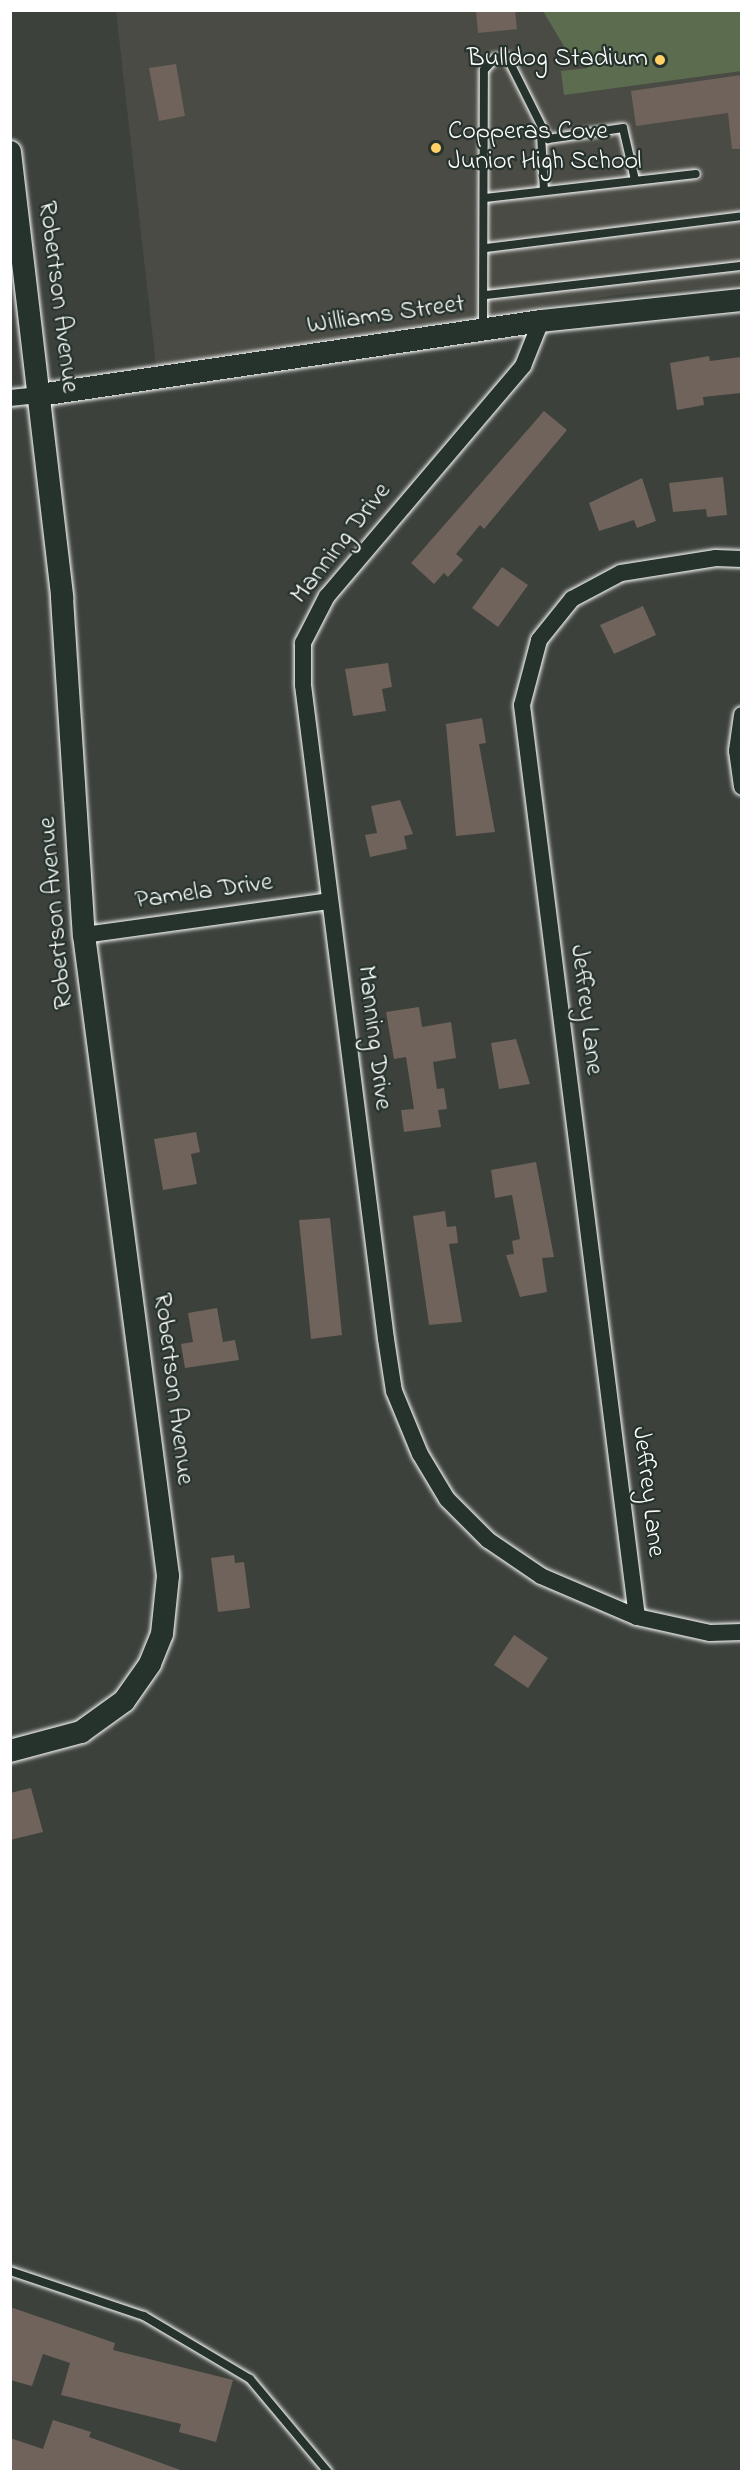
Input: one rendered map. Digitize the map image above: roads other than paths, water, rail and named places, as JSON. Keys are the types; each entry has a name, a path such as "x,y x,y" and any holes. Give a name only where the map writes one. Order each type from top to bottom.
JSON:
{"street":[{"name":"Robertson Avenue","path":"10,152 13,196 40,395 62,598 84,935 168,1576 164,1626 150,1664 123,1701 81,1732 10,1751"},
{"name":"Williams Street","path":"40,395 542,321 741,300"},
{"name":"Manning Drive","path":"542,321 523,366 327,596 309,626 303,685 386,1340 394,1391 406,1423 447,1499 488,1540 541,1576 637,1617 710,1633 741,1632"},
{"path":"10,398 40,395"},
{"name":"Jeffrey Lane","path":"637,1617 522,705 539,640 572,599 621,573 716,558 741,559"},
{"path":"741,715 737,751 741,787"},
{"name":"Pamela Drive","path":"84,935 330,902"}],"lane":[{"path":"482,331 486,295 484,70 495,58 507,57 541,134 544,191"},
{"path":"541,134 548,139 623,129 635,180"},
{"path":"486,198 696,174"},
{"path":"486,248 741,216"},
{"path":"486,295 741,266"},
{"path":"10,2271 144,2316 250,2379 328,2472"}],"place":[{"name":"Bulldog Stadium","path":"660,60"},
{"name":"Copperas Cove Junior High School","path":"436,148"}]}
